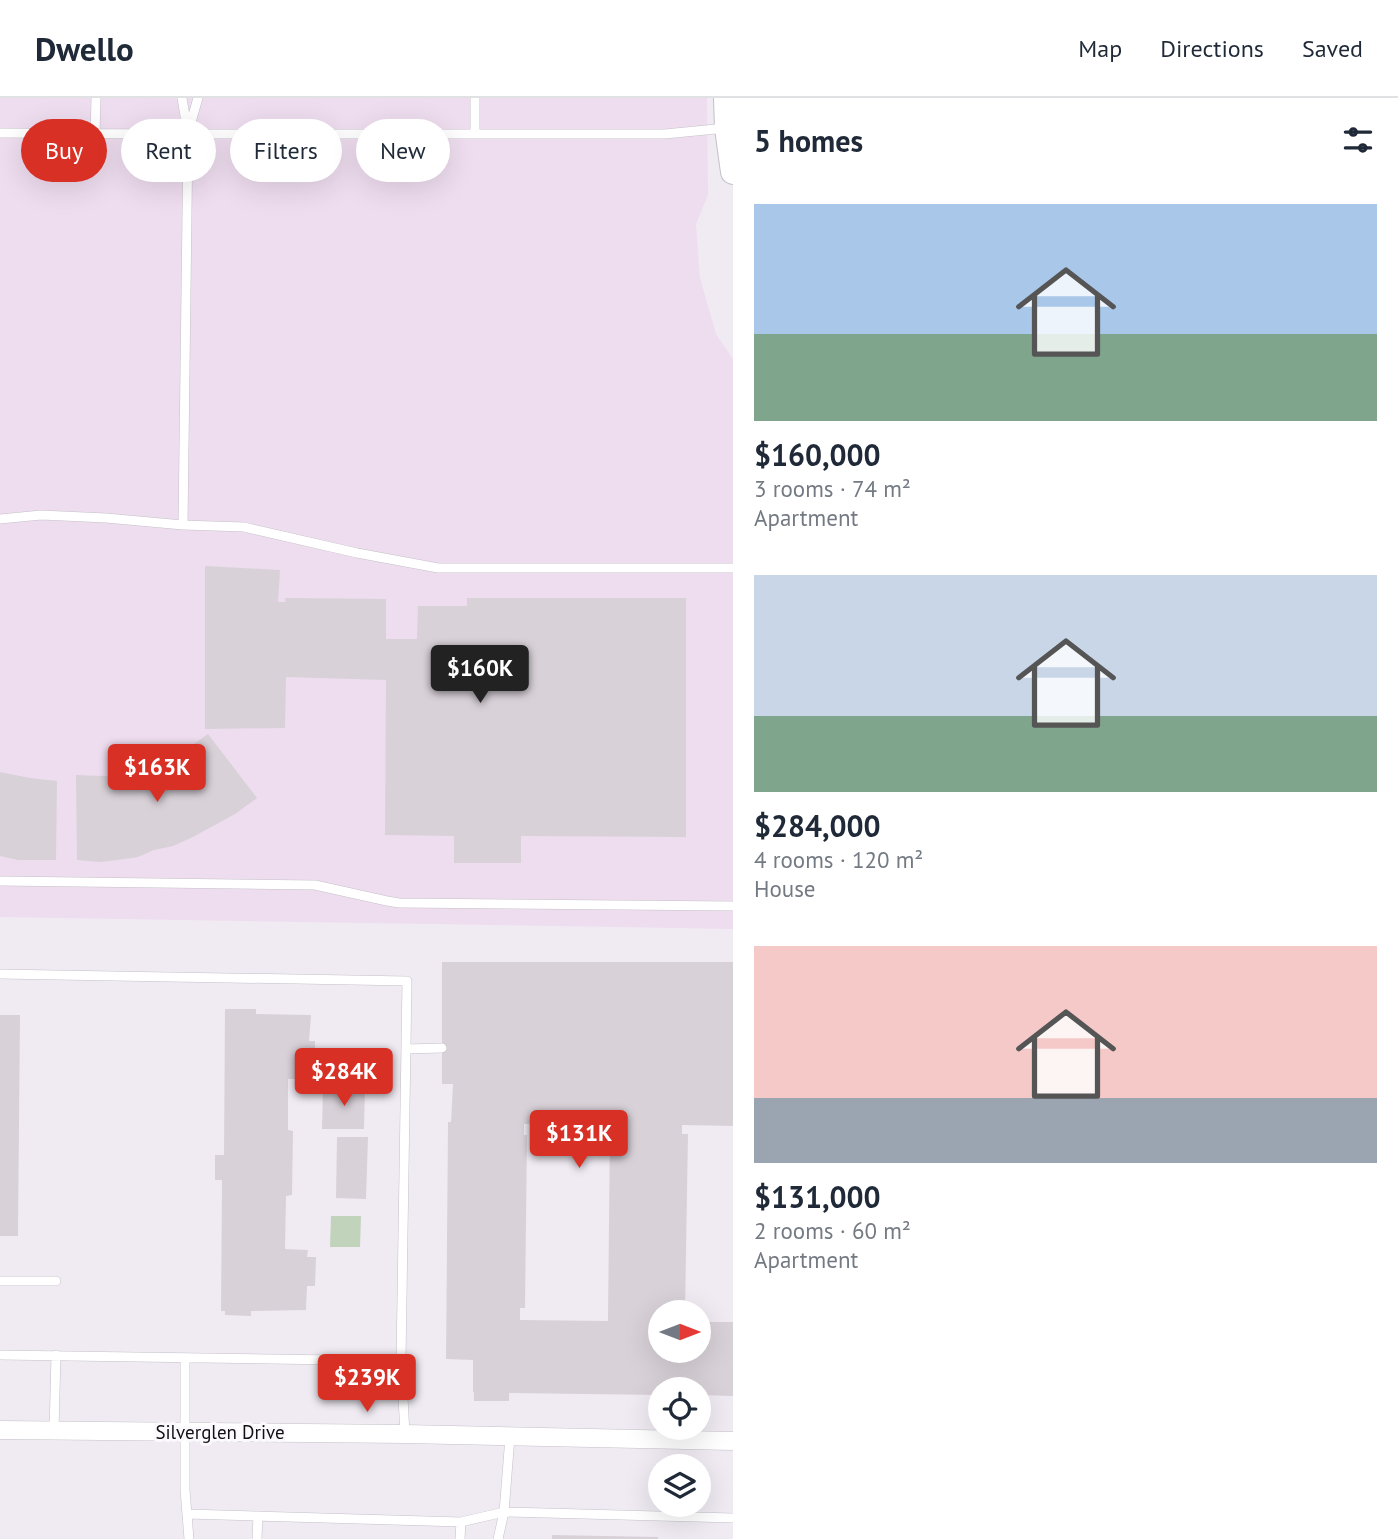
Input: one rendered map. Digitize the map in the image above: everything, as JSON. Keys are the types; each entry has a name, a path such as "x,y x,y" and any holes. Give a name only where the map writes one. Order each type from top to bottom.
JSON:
{"main road":[{"path":"726,98 733,172"}],"street":[{"name":"Silverglen Drive","path":"0,1430 733,1441"}],"lane":[{"path":"95,119 96,98"},
{"path":"182,98 186,119"},
{"path":"192,119 198,98"},
{"path":"475,98 475,134"},
{"path":"216,134 665,134 730,128"},
{"path":"0,133 21,133"},
{"path":"183,525 187,182"},
{"path":"0,519 41,515 244,527 438,568 733,568"},
{"path":"0,881 315,885 399,902 733,906"},
{"path":"0,974 407,981 401,1361 405,1434"},
{"path":"406,1049 442,1048"},
{"path":"0,1281 56,1282"},
{"path":"0,1354 401,1361"},
{"path":"54,1431 55,1355"},
{"path":"185,1358 185,1490 189,1539"},
{"path":"498,1539 504,1512 510,1437"},
{"path":"187,1514 461,1522 504,1512 733,1517"},
{"path":"257,1539 258,1516"},
{"path":"460,1539 461,1522"}],"shaded area":[{"path":"0,98 707,98 708,195 696,224 700,278 716,334 733,359 733,929 0,917"}],"green space":[{"path":"331,1216 361,1216 360,1247 330,1247"}],"building":[{"path":"205,566 280,570 278,602 286,602 285,598 386,599 386,639 417,639 418,606 467,606 467,598 686,598 686,837 521,836 521,863 454,863 454,836 385,835 386,680 286,677 285,728 205,729"},
{"path":"208,734 257,798 235,814 173,846 138,857 100,862 77,860 76,775 133,774 184,751"},
{"path":"0,772 57,781 56,860 18,860 0,856"},
{"path":"442,962 733,962 733,1126 682,1125 682,1134 688,1134 685,1300 648,1300 648,1363 711,1363 711,1322 733,1322 733,1396 711,1395 711,1377 648,1377 648,1395 509,1393 509,1401 474,1401 473,1360 446,1359 448,1122 451,1122 453,1084 442,1084","holes":["524,1124 610,1125 608,1321 520,1320 520,1308 525,1308 527,1135 524,1135"]},
{"path":"225,1009 256,1009 256,1014 311,1015 309,1041 315,1041 315,1069 310,1069 310,1079 288,1079 288,1130 293,1131 292,1195 286,1196 285,1249 308,1250 307,1257 316,1257 315,1286 307,1286 306,1310 251,1311 251,1316 225,1315 225,1311 221,1311 222,1180 215,1180 215,1155 224,1155"},
{"path":"0,1015 20,1015 18,1236 0,1236"},
{"path":"323,1088 365,1088 364,1129 322,1129"},
{"path":"337,1137 368,1137 366,1199 336,1198"},
{"path":"552,1535 658,1537 658,1539 552,1539"}]}
